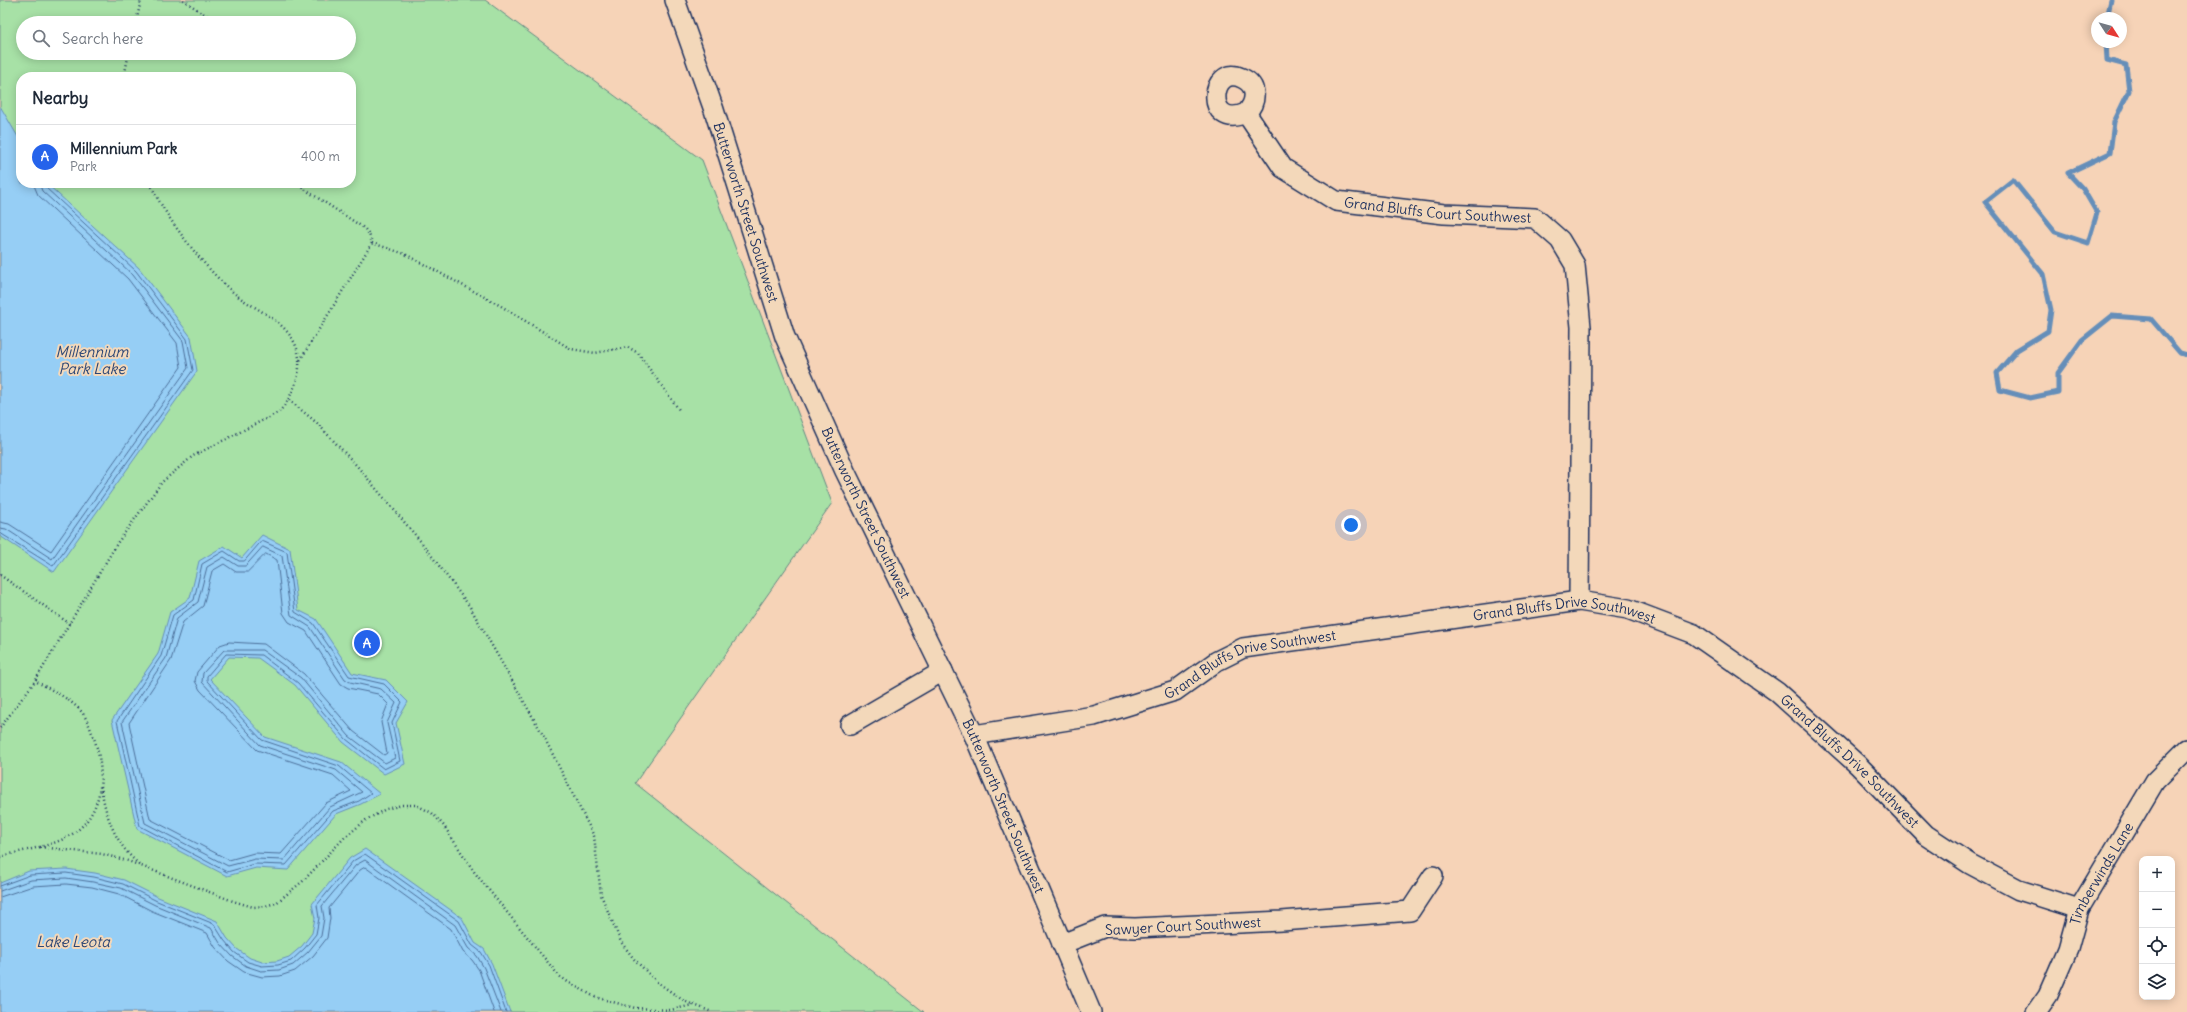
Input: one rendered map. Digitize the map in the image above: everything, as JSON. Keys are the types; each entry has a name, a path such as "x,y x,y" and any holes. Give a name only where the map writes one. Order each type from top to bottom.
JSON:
{"street":[{"name":"Butterworth Street Southwest","path":"674,0 714,110 785,337 845,471 974,735 1090,1012"},
{"name":"Grand Bluffs Court Southwest","path":"1246,113 1283,168 1336,201 1444,214 1535,218 1560,240 1575,265 1581,327 1579,601"},
{"name":"Grand Bluffs Drive Southwest","path":"974,735 1094,716 1174,691 1217,661 1243,648 1579,601 1628,609 1694,634 1776,692 1858,765 1926,835 1970,864 2019,890 2079,909"},
{"path":"850,724 942,671"},
{"name":"Timberwinds Lane","path":"2036,1012 2048,995 2068,948 2079,909 2155,782 2187,748"},
{"name":"Sawyer Court Southwest","path":"1062,944 1106,927 1135,928 1282,921 1410,911 1433,876"}],"path":[{"path":"138,16 141,0"},
{"path":"183,0 207,16"},
{"path":"125,72 128,60"},
{"path":"0,728 35,681 118,542 162,482 192,456 279,412 289,400 296,385 299,363 298,352 294,340 288,332 271,317 238,296 196,253 156,198 152,188"},
{"path":"299,363 372,243 369,234 364,228 303,188"},
{"path":"372,243 405,254 501,306 571,349 595,353 628,347 638,352 680,411"},
{"path":"289,400 318,423 357,466 422,543 470,607 543,735 594,836 601,895 621,942 634,959 657,982 693,1005 712,1012"},
{"path":"0,575 70,624"},
{"path":"35,681 60,695 79,709 87,720 100,762 101,785 108,817 127,854 142,867"},
{"path":"0,857 40,847 66,837 82,825 96,805 101,785"},
{"path":"40,847 102,854 246,905 265,906 276,903 303,881 344,838 366,820 386,809 402,805 416,805 432,813 444,826 479,879 546,960 568,982 595,997 635,1008 671,1010 693,1005"}],"green space":[{"path":"0,0 485,0 702,160 832,503 635,783 924,1012 0,1012"}],"water":[{"name":"Millennium Park Lake","path":"0,106 16,133 16,188 51,188 139,268 191,337 197,371 54,572 0,536"},
{"path":"262,535 290,549 298,610 316,619 352,673 386,680 408,702 396,723 405,764 384,774 343,742 295,685 258,658 229,657 210,679 265,737 341,762 380,794 361,804 336,814 288,870 256,868 227,876 137,829 112,720 158,654 170,612 190,598 199,561 224,546 242,558"},
{"name":"Lake Leota","path":"365,849 462,918 475,943 484,949 492,964 510,1012 0,1012 0,883 29,871 66,869 95,873 124,880 158,897 217,921 227,938 237,949 250,958 262,962 277,961 289,957 302,946 312,933 315,918 312,904 350,858"}],"waterway":[{"path":"2108,12 2111,0"},
{"path":"2106,48 2107,60 2126,65 2129,91 2114,122 2110,153 2068,173 2083,189 2097,213 2088,243 2055,232 2013,180 1985,202 2043,274 2051,310 2048,331 2017,350 1997,373 2000,390 2030,398 2058,392 2058,373 2082,340 2112,316 2151,319 2180,353 2187,355"}],"place":[{"name":"Millennium Park","path":"367,643"}]}
